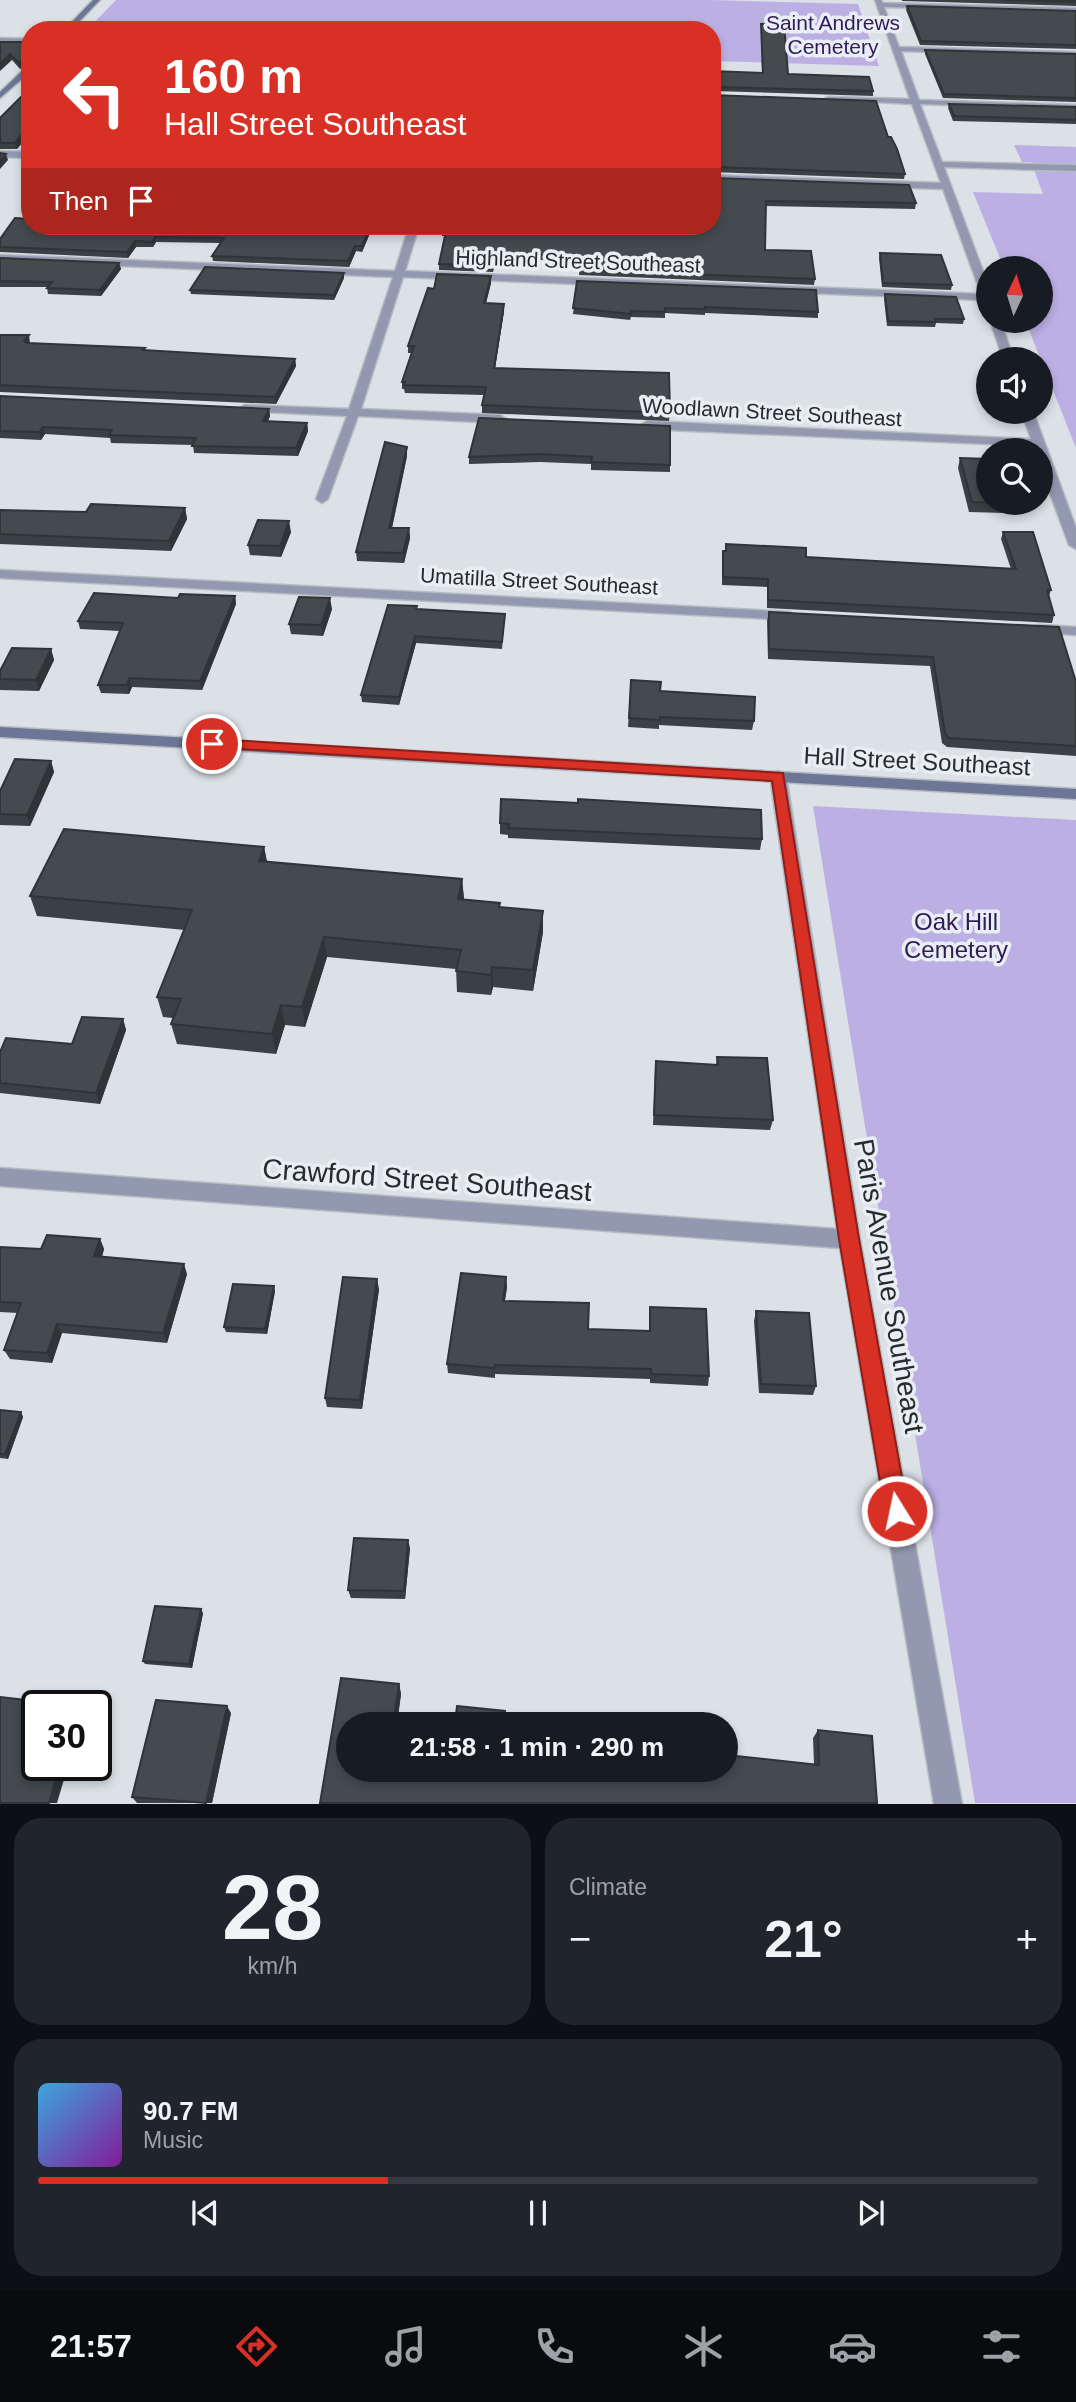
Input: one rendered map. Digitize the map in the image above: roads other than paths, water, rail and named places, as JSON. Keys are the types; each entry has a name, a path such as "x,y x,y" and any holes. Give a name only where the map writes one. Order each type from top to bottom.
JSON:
{"main road":[{"path":"76,21 97,0"},
{"path":"0,96 21,78"},
{"name":"Hall Street Southeast","path":"0,732 1076,794"}],"street":[{"path":"976,267 878,2 1076,10"},
{"path":"0,40 21,41"},
{"path":"897,49 1076,54"},
{"path":"824,99 1076,107"},
{"path":"0,155 21,155"},
{"path":"937,164 1076,168"},
{"path":"721,178 946,186"},
{"path":"322,499 354,412 411,235"},
{"name":"Highland Street Southeast","path":"0,258 399,272 976,299"},
{"path":"232,407 508,419"},
{"name":"Woodlawn Street Southeast","path":"634,425 976,444"},
{"path":"1053,483 1076,545"},
{"name":"Umatilla Street Southeast","path":"0,574 799,616"},
{"path":"1021,628 1076,631"},
{"name":"Paris Avenue Southeast","path":"778,776 849,1239 948,1804"},
{"name":"Crawford Street Southeast","path":"0,1177 849,1239"}],"park label":[{"name":"Saint Andrews Cemetery","path":"833,34"},
{"name":"Oak Hill Cemetery","path":"956,935"}]}
